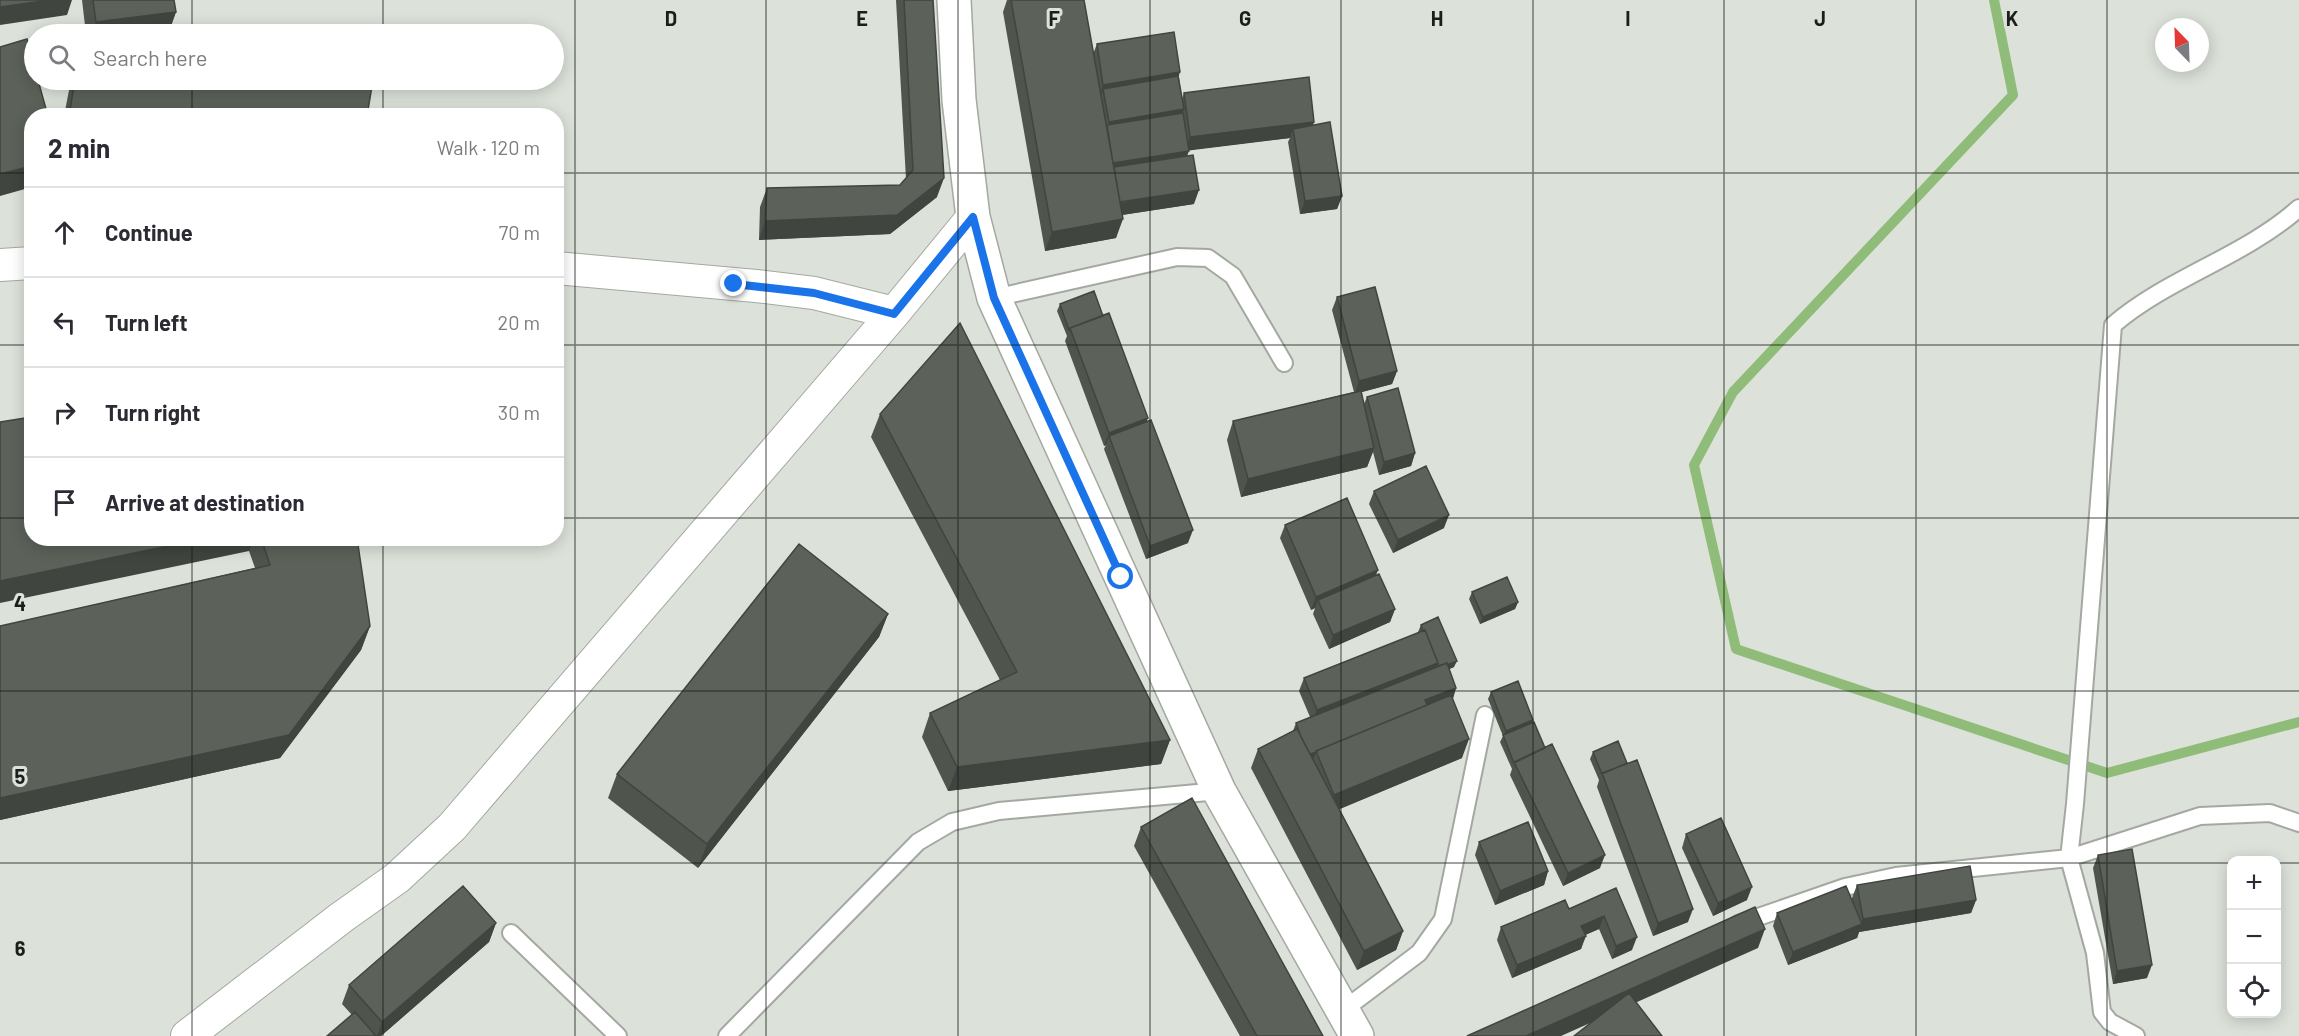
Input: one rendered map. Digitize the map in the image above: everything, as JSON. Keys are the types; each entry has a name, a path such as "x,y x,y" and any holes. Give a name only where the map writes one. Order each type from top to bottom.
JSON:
{"main road":[{"path":"954,0 959,100 973,217 994,298 1219,791 1349,1024"}],"street":[{"path":"187,1036 342,917 397,878 452,827 894,314 973,217"},
{"path":"0,265 24,264"},
{"path":"564,268 814,293 894,314"}],"lane":[{"path":"2136,1036 2110,1022 2102,1012 2095,953 2069,858 2113,325 2135,306 2278,227 2299,208"},
{"path":"994,298 1177,257 1208,258 1233,276 1284,363"},
{"path":"1349,1024 1395,974 1419,953 1443,919 1485,715"},
{"path":"727,1036 918,842 952,822 999,811 1219,791"},
{"path":"1720,930 1845,887 1886,878 2069,858 2200,816 2270,813 2299,823"},
{"path":"511,933 618,1036"}],"building":[{"path":"0,0 50,0 0,7"},
{"path":"93,0 174,0 176,12 96,22"},
{"path":"904,0 933,0 944,178 897,215 765,221 767,188 900,185 913,170"},
{"path":"1011,0 1084,0 1123,219 1052,232"},
{"path":"1174,32 1180,72 1103,85 1097,44"},
{"path":"24,40 24,90 41,90 46,108 24,108 24,168 0,174 0,47"},
{"path":"1178,76 1184,109 1109,122 1103,89"},
{"path":"1309,77 1314,122 1190,137 1184,93"},
{"path":"73,90 371,90 368,108 70,108"},
{"path":"1183,113 1189,151 1113,163 1107,125"},
{"path":"1330,122 1342,196 1305,201 1293,129"},
{"path":"1193,155 1199,190 1120,202 1114,167"},
{"path":"1375,287 1397,371 1359,381 1337,297"},
{"path":"1094,291 1103,316 1069,330 1060,304"},
{"path":"1109,313 1148,418 1109,433 1070,328"},
{"path":"960,323 1170,740 957,767 930,713 1017,672 880,414"},
{"path":"1398,388 1415,453 1384,462 1367,397"},
{"path":"1361,391 1374,448 1248,479 1233,421"},
{"path":"24,418 24,546 168,546 0,581 0,422"},
{"path":"1151,420 1193,530 1150,546 1109,436"},
{"path":"1426,466 1449,515 1398,540 1374,491"},
{"path":"1347,498 1378,570 1316,597 1285,525"},
{"path":"799,544 888,614 707,844 617,774"},
{"path":"264,546 358,546 370,626 289,735 0,798 0,626 270,565"},
{"path":"1379,574 1395,609 1333,635 1318,600"},
{"path":"1507,577 1518,602 1483,617 1472,592"},
{"path":"1438,617 1457,661 1438,666 1421,625"},
{"path":"1425,630 1438,663 1317,710 1304,678"},
{"path":"1447,663 1456,688 1425,700 1427,705 1310,754 1296,723"},
{"path":"1518,681 1533,720 1506,731 1491,692"},
{"path":"1451,695 1469,739 1334,795 1316,751"},
{"path":"1534,722 1545,748 1514,763 1503,735"},
{"path":"1297,729 1403,931 1364,951 1258,749"},
{"path":"1618,741 1627,763 1602,774 1593,752"},
{"path":"1552,744 1605,855 1568,873 1514,762"},
{"path":"1637,760 1693,909 1658,923 1602,773"},
{"path":"1192,798 1323,1036 1257,1036 1141,827"},
{"path":"1721,818 1752,887 1718,903 1686,834"},
{"path":"1528,822 1548,871 1500,891 1479,842"},
{"path":"2132,849 2152,965 2117,971 2098,855"},
{"path":"1970,866 1976,900 1863,919 1857,885"},
{"path":"463,886 496,923 382,1022 349,985"},
{"path":"1846,886 1862,924 1793,952 1777,913"},
{"path":"1616,888 1637,937 1616,946 1604,916 1581,926 1586,936 1517,965 1501,927 1565,900 1569,909"},
{"path":"1755,907 1765,929 1526,1036 1467,1036"},
{"path":"1629,993 1662,1036 1574,1036"},
{"path":"355,1012 376,1036 327,1036"}],"waterway":[{"path":"1994,0 2013,95 1733,392 1694,465 1736,649 2107,773 2299,722"}],"route":[{"path":"734,284 814,293 894,314 973,217 994,298 1121,577"}]}
